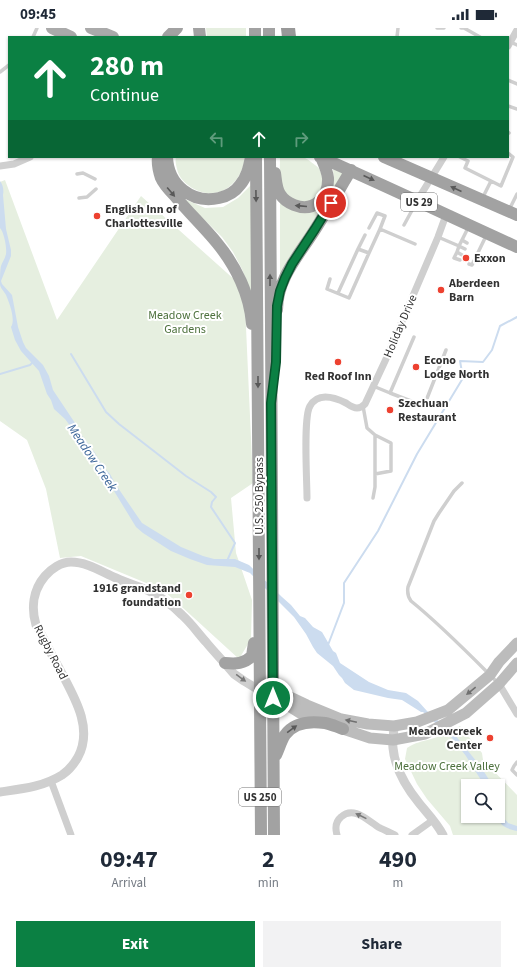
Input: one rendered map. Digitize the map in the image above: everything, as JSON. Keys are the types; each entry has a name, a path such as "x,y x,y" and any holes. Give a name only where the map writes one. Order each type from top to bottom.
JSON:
{"highway":[{"path":"169,36 177,28"},
{"path":"158,158 161,178 165,184 180,203 217,243 231,262 238,275 247,298 251,318 253,344 258,356"},
{"path":"167,158 172,178 184,191 191,196 216,199 229,195 235,191 244,179 251,158"},
{"name":"U.S. 250 Bypass","path":"256,158 261,835"},
{"path":"270,158 275,171 276,182 280,193 289,203 299,207 304,207 316,204 324,195 327,187 327,172 325,164 321,158"},
{"name":"U.S. 250 Bypass","path":"270,158 274,835"},
{"name":"US 29","path":"322,158 517,247"},
{"name":"US 29","path":"386,158 512,213"},
{"path":"271,403 276,362 277,306 280,291 292,264 351,170"},
{"path":"225,663 242,663 252,656 255,632 259,623"},
{"path":"260,690 288,696"},
{"path":"274,762 285,734 299,724 326,723 343,729"}],"main road":[{"path":"52,28 69,36"},
{"path":"91,28 111,36"},
{"path":"288,696 341,719 368,724 394,726 417,722 448,710 490,675 499,662 517,643"},
{"path":"273,693 284,703 300,712 343,729 370,738 393,740 425,734 466,713 499,684 517,663"}],"street":[{"path":"512,44 517,30"},
{"path":"0,166 14,164 28,158"},
{"path":"417,201 443,158"},
{"name":"Holiday Drive","path":"363,406 438,238 446,215"},
{"path":"307,498 306,435 307,414 311,403 325,396 341,401 355,408 363,406"},
{"name":"Rugby Road","path":"0,792 24,789 62,775 77,760 83,743 84,732 74,697 36,625 34,617 33,604 38,588 46,575 52,570 67,563 81,563 91,566 148,590 171,605 183,616 234,674 260,690"},
{"path":"499,684 517,714"},
{"path":"394,726 393,747 395,760 400,775 443,835"},
{"path":"51,780 71,835"},
{"path":"337,835 336,830 338,820 350,812 361,814 380,828 395,835"},
{"path":"412,835 433,820"}],"lane":[{"path":"437,28 444,28"},
{"path":"461,28 464,28 478,36"},
{"path":"0,72 8,66"},
{"path":"469,159 465,168 501,186 513,157 509,154"},
{"path":"77,174 83,173 95,179"},
{"path":"482,200 491,181"},
{"path":"79,198 87,197 96,189"},
{"path":"512,213 511,206 517,194"},
{"path":"404,225 417,201"},
{"path":"330,279 327,289 349,298 386,216 377,213 369,228"},
{"path":"460,260 454,258 469,225"},
{"path":"380,229 414,244"},
{"path":"469,264 472,265 473,259 478,254 487,234"},
{"path":"338,294 365,235"},
{"path":"438,238 465,249"},
{"path":"462,240 467,243"},
{"path":"476,247 480,249"},
{"path":"358,248 369,253"},
{"path":"456,252 462,255"},
{"path":"473,253 478,254"},
{"path":"390,392 414,337"},
{"path":"373,386 424,406 446,350"},
{"path":"363,406 367,428 374,435 391,443 391,472 374,474"},
{"path":"373,498 375,487 374,435"},
{"path":"462,483 446,502 434,522 407,592 411,601 464,648 499,684"},
{"path":"517,762 512,770 517,775"}],"green space":[{"path":"206,28 246,28 246,36 207,36"},
{"path":"176,158 245,158 243,167 234,183 219,192 211,193 202,192 187,184 179,175"},
{"path":"280,158 307,159 318,167 321,172 321,187 318,195 306,202 298,202 291,199 285,193 281,185"},
{"path":"333,169 344,174 280,278 280,199 293,209 331,194 334,181"},
{"name":"Meadow Creek Gardens","path":"5,180 57,320 141,196 236,281 245,305 253,483 231,498 236,553 252,600 251,639 239,659 163,590 81,556 60,558 46,489 27,440 0,421 0,182"},
{"path":"251,185 251,294 242,269 233,252 222,237 182,198 205,208 223,207 238,198"},
{"name":"Meadow Creek Valley","path":"460,726 482,753 483,760 501,779 461,779 461,823 505,823 505,783 517,795 517,835 453,835 450,826 427,799 417,784 405,759 407,748 416,743 446,733"}],"water":[{"name":"Meadow Creek","path":"0,181 3,188 6,229 11,250 11,256 1,281 12,295 18,327 23,342 26,348 43,365 49,376 53,390 80,433 110,474 142,523 181,547 203,556 214,559 235,559 249,565 291,605 300,616 305,618 313,627 322,632 333,651 336,653 340,663 369,682 388,690 406,693 418,701 427,711 455,735 481,767 489,779 480,779 466,756 452,738 423,712 402,700 354,690 345,683 333,666 317,653 294,617 250,573 235,567 207,565 190,559 171,551 136,527 114,491 104,479 96,462 88,456 71,427 54,409 39,371 21,351 15,340 11,327 13,320 12,311 0,284 1,265 6,256 6,244 0,228"},
{"path":"505,820 508,823 517,826 517,831 507,828 500,823 505,823"}],"waterway":[{"path":"328,645 344,603 344,583 378,531 417,454 463,378 460,361 483,362 492,350 500,326 517,317"},
{"path":"71,354 106,412 119,424 186,476 211,492 216,497 212,502 211,507 235,543 227,561"},
{"path":"0,374 30,365 34,361"}],"place":[{"name":"English Inn of Charlottesville","path":"97,216"},
{"name":"Exxon","path":"466,258"},
{"name":"Aberdeen Barn","path":"441,290"},
{"name":"Red Roof Inn","path":"338,362"},
{"name":"Econo Lodge North","path":"416,367"},
{"name":"Szechuan Restaurant","path":"390,410"},
{"name":"1916 grandstand foundation","path":"189,595"},
{"name":"Meadowcreek Center","path":"490,738"}],"route":[{"path":"273,698 271,403 276,362 277,306 280,291 292,264 331,203"}]}
